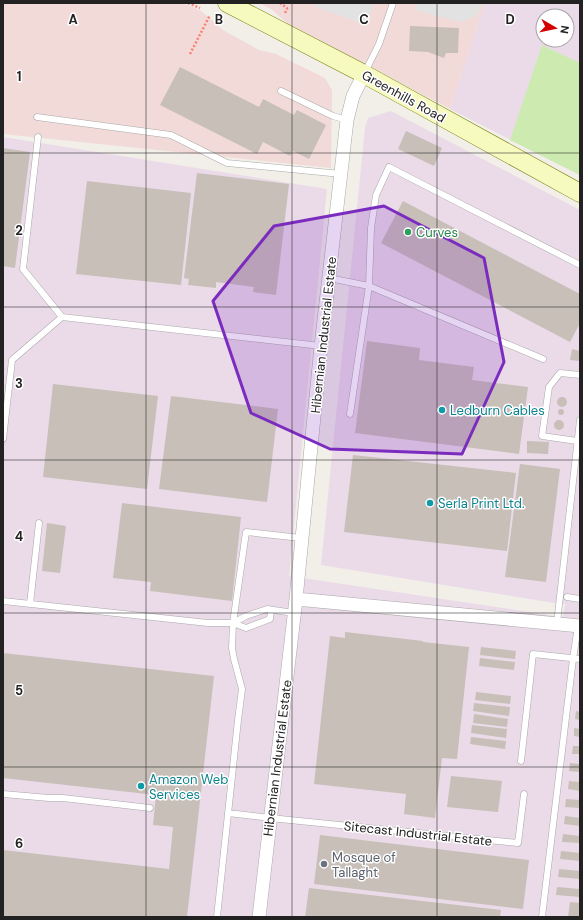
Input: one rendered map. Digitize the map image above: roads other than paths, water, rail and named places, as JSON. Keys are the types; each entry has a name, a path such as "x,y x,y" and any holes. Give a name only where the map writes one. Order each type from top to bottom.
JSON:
{"main road":[{"name":"Greenhills Road","path":"227,3 364,74 580,193"}],"street":[{"name":"Hibernian Industrial Estate","path":"259,917 296,599 321,346 347,120 353,96 364,74"},
{"path":"296,599 579,626"}],"lane":[{"path":"364,74 379,44 393,3"},
{"path":"281,90 333,116 347,120"},
{"path":"37,117 171,135 227,163 341,174"},
{"path":"38,137 23,269 62,317 321,346"},
{"path":"350,414 369,286 371,228 376,195 389,167 580,265"},
{"path":"329,278 369,286 543,359"},
{"path":"3,438 12,360 62,317"},
{"path":"578,441 542,436 549,387 560,373 580,375"},
{"path":"557,623 580,420"},
{"path":"30,604 39,523"},
{"path":"217,917 242,689 232,648 233,623 246,532 301,538"},
{"path":"567,597 580,599"},
{"path":"3,601 186,621 233,623 246,628 270,620 271,610"},
{"path":"233,623 246,616 267,609 294,613"},
{"path":"542,917 573,658 579,626"},
{"path":"521,761 533,654 580,659"},
{"path":"3,794 62,798 150,808"},
{"name":"Sitecast Industrial Estate","path":"270,818 518,843 524,794"},
{"path":"228,813 270,818"}],"place":[{"name":"Curves","path":"408,232"},
{"name":"Ledburn Cables","path":"442,410"},
{"name":"Serla Print Ltd.","path":"430,503"},
{"name":"Amazon Web Services","path":"141,786"},
{"name":"Mosque of Tallaght","path":"324,864"}]}
